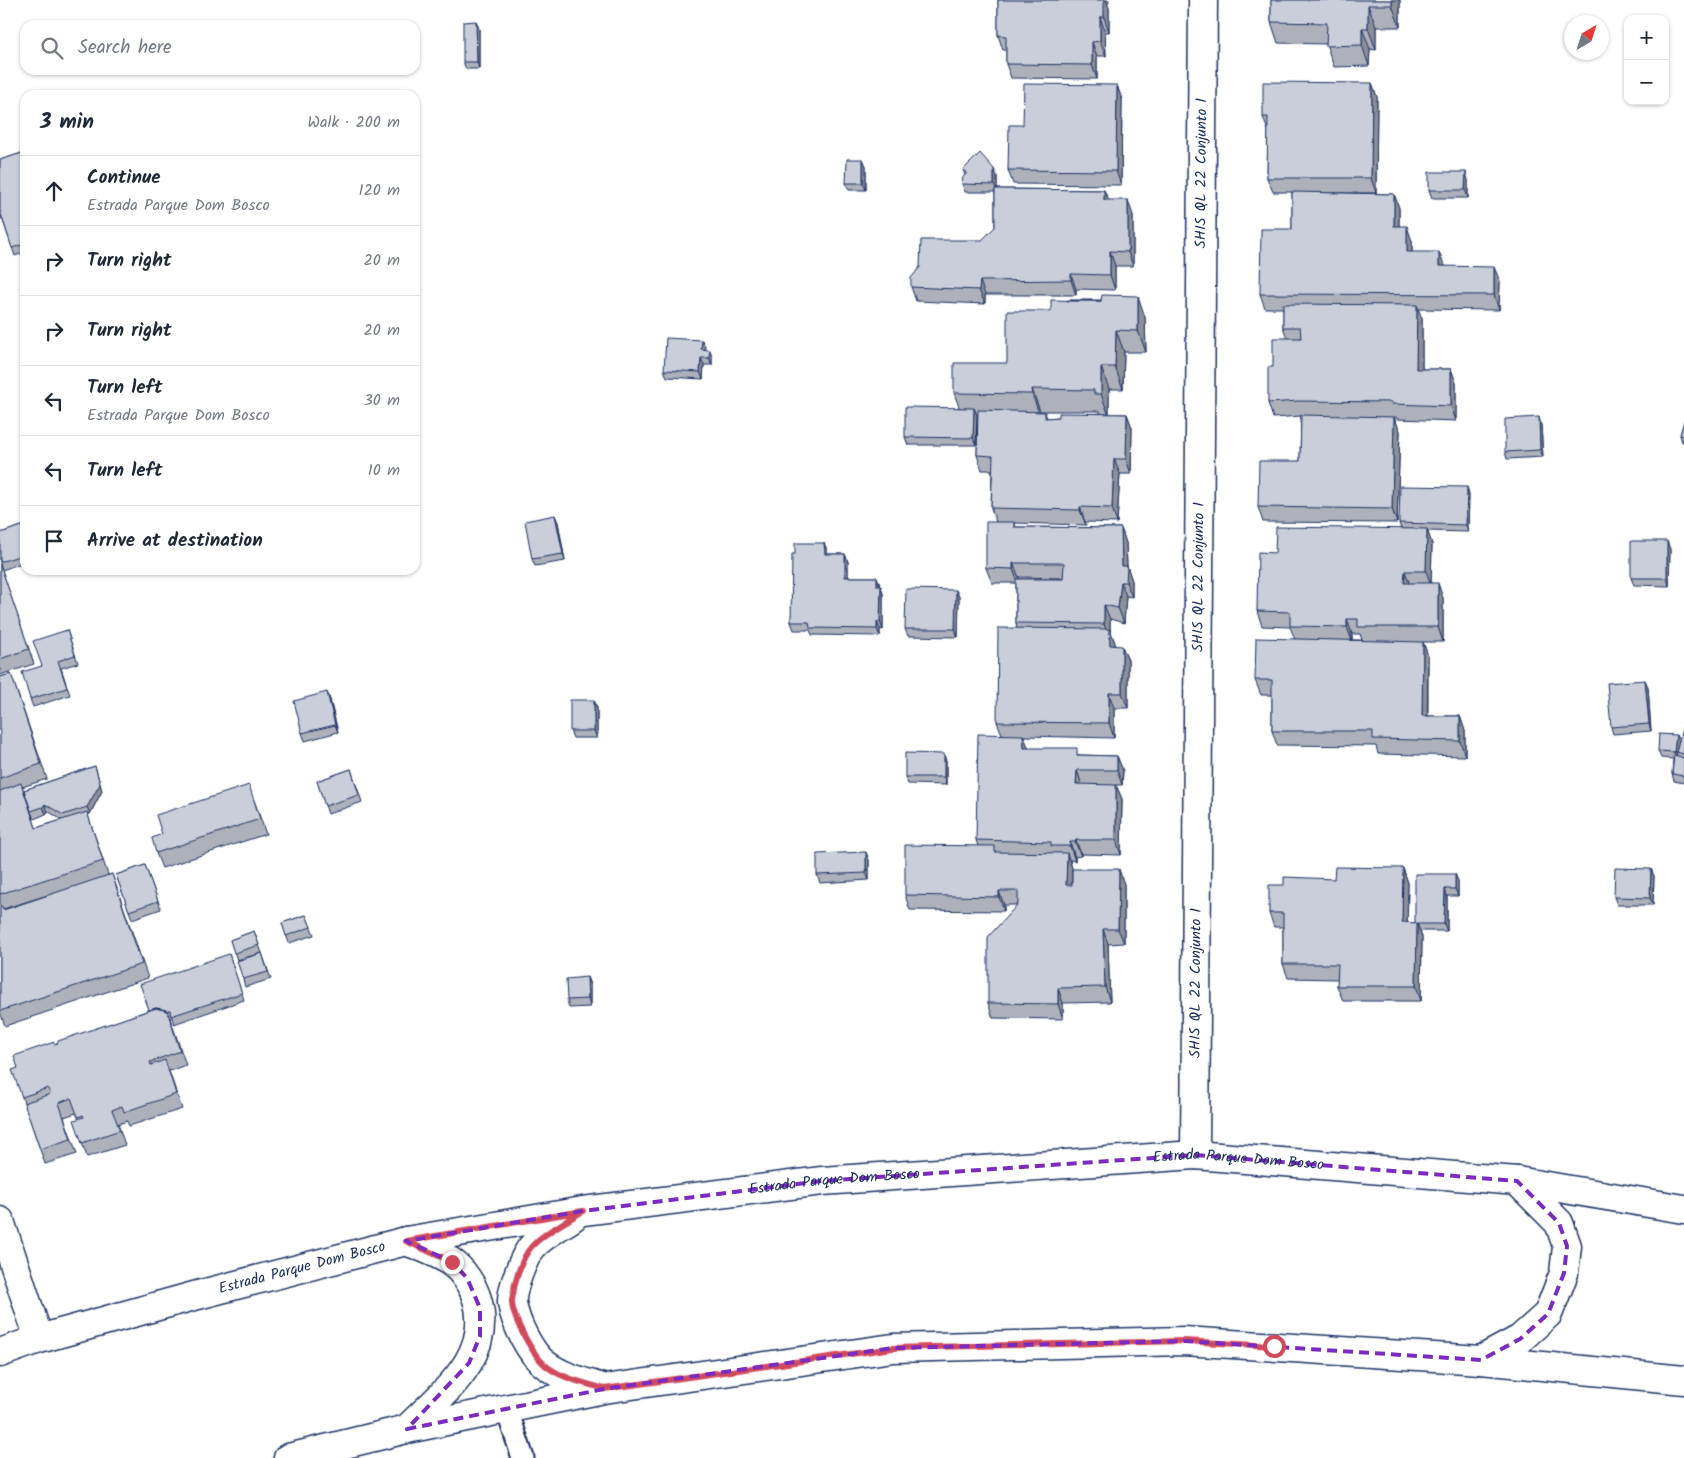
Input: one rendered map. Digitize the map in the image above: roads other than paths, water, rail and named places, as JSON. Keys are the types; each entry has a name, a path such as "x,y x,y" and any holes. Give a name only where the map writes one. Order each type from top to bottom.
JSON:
{"main road":[{"name":"SHIS QL 22 Conjunto 1","path":"1195,1155 1203,0"},
{"name":"Estrada Parque Dom Bosco","path":"0,1353 39,1339 406,1241 583,1211 822,1181 1195,1155 1517,1181 1684,1209"},
{"path":"1481,1360 1520,1339 1548,1314 1564,1273 1567,1246 1559,1223 1517,1181"},
{"path":"583,1211 548,1233 532,1247 522,1265 512,1301 523,1336 544,1364 560,1374 604,1389"},
{"path":"0,1221 39,1339"},
{"path":"406,1241 452,1262 467,1278 476,1294 480,1308 480,1336 469,1363 450,1387 407,1429"},
{"path":"288,1458 407,1429 604,1389 893,1348 1184,1341 1481,1360 1684,1380"}],"lane":[{"path":"506,1408 523,1458"}]}
